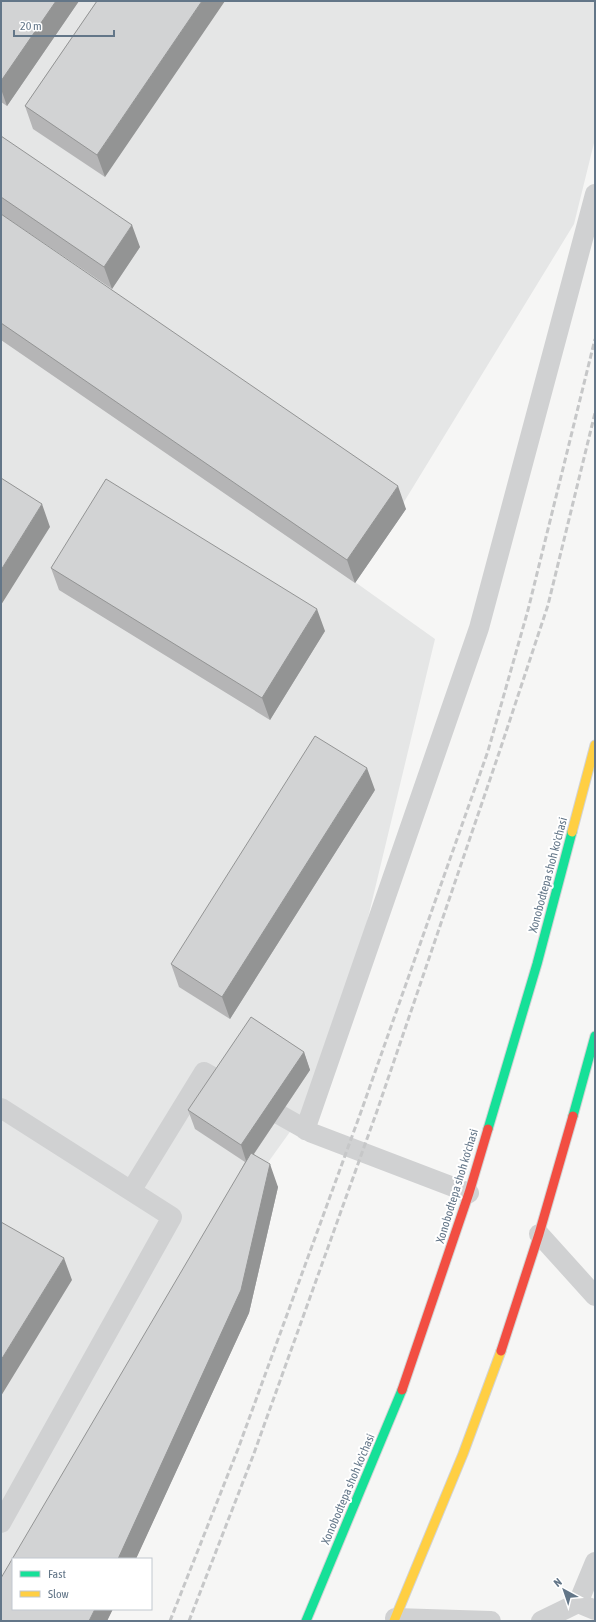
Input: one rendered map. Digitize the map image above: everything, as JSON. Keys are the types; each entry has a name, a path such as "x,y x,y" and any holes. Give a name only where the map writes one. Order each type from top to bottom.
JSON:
{"highway":[{"name":"Xonobodtepa shoh ko'chasi","path":"306,1621 400,1396 469,1193 537,964 595,745"},
{"path":"394,1620 458,1466 501,1352 539,1234 595,1036"}],"lane":[{"path":"305,1130 479,628 595,194"},
{"path":"131,1191 204,1072 305,1130 469,1193"},
{"path":"1,1108 172,1217 1,1523"},
{"path":"539,1234 595,1296"},
{"path":"541,1621 586,1607 595,1562"},
{"path":"394,1620 491,1621"}],"shaded area":[{"path":"1,1 595,1 595,139 574,224 355,582 435,639 330,1076 259,1175 278,1187 249,1313 14,1558 12,1558 12,1610 1,1621"}],"building":[{"path":"1,1 56,1 1,81"},
{"path":"97,1 202,1 97,155 25,106"},
{"path":"1,136 132,225 104,267 1,197"},
{"path":"1,214 398,486 347,560 1,323"},
{"path":"1,478 42,504 1,570"},
{"path":"106,479 317,609 262,698 51,568"},
{"path":"315,736 367,768 222,997 171,964"},
{"path":"251,1017 304,1052 241,1145 188,1110"},
{"path":"251,1153 270,1164 241,1290 118,1558 13,1558"},
{"path":"1,1222 64,1258 1,1360"},
{"path":"12,1559 12,1610 94,1610 89,1621 1,1621 1,1578"}],"railway":[{"path":"170,1621 238,1449 362,1109 488,751 528,610 595,339"},
{"path":"189,1621 253,1456 377,1111 500,750 548,605 595,413"}],"traffic: fast":[{"path":"488,1129 537,964 572,832"},
{"path":"573,1116 595,1036"},
{"path":"306,1621 402,1390"}],"traffic: slow":[{"path":"572,832 595,745"},
{"path":"394,1621 463,1454 501,1351"}],"traffic: jam":[{"path":"501,1351 539,1234 573,1116"},
{"path":"402,1390 469,1193 488,1129"}]}
